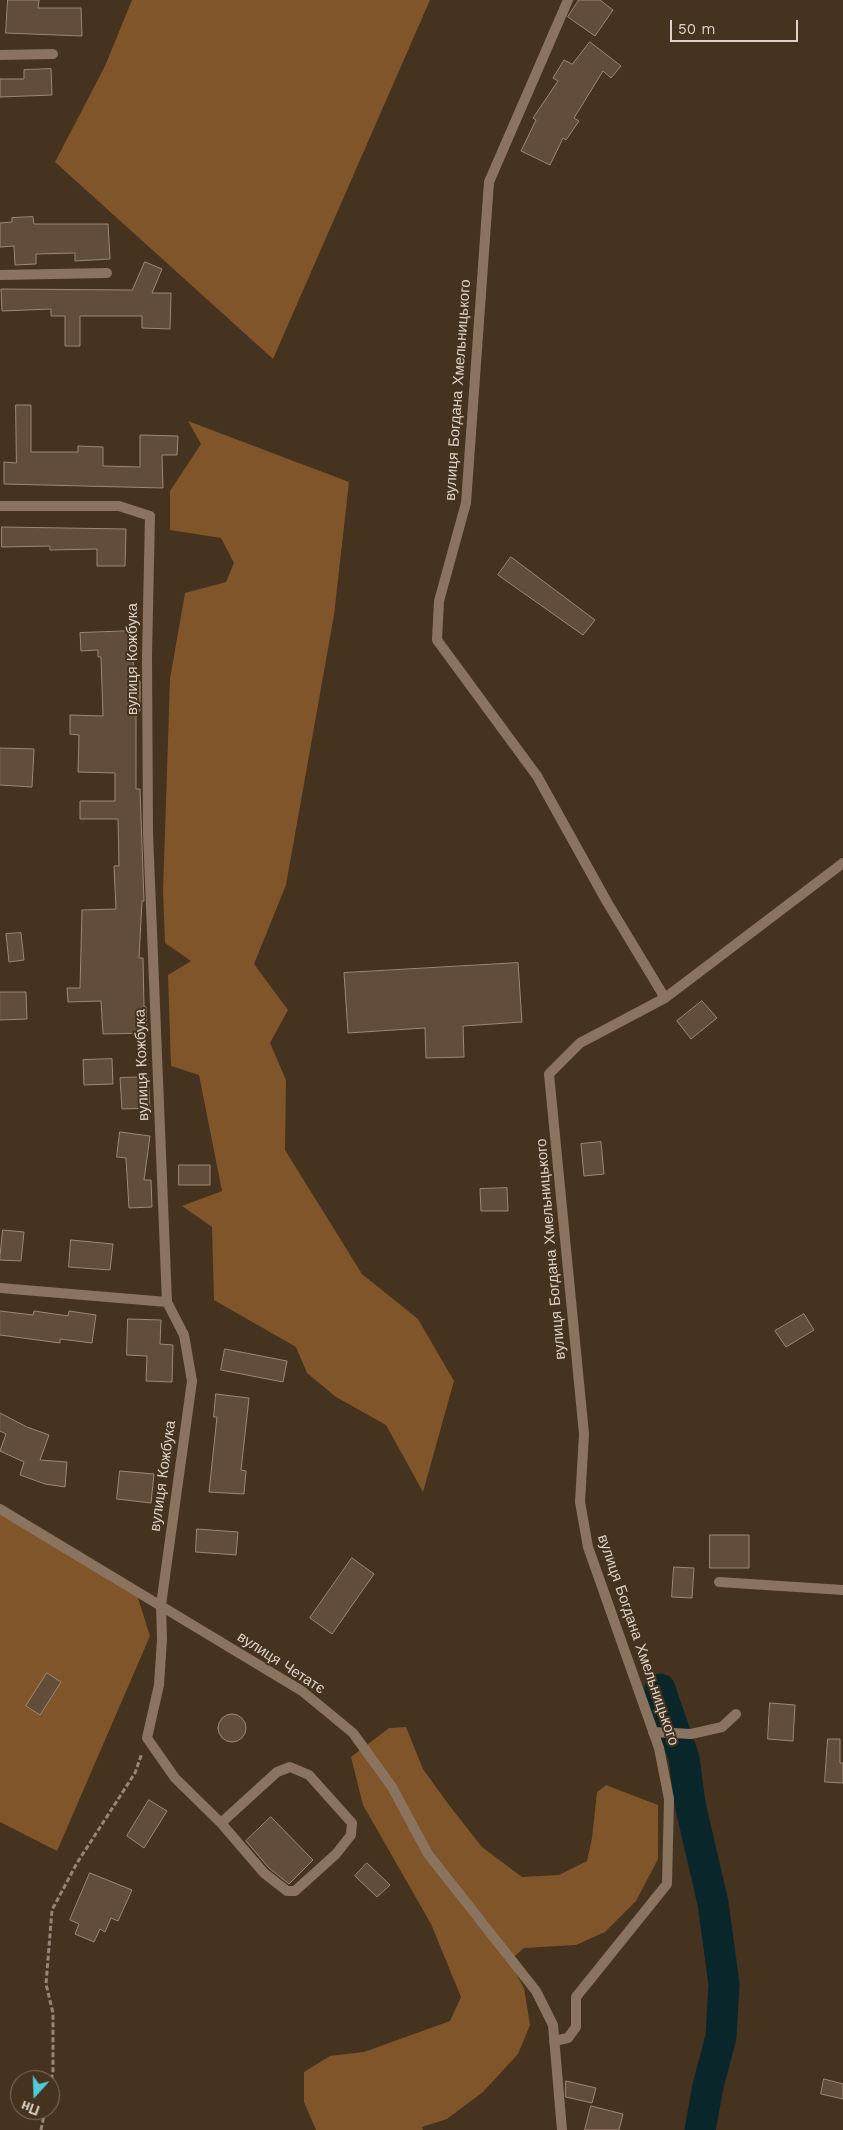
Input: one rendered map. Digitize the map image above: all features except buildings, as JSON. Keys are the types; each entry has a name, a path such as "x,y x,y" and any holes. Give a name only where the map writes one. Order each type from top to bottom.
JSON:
{"street":[{"name":"вулиця Богдана Хмельницького","path":"568,0 489,182 466,503 439,601 437,640 537,776 607,902 665,998"},
{"path":"0,55 52,54"},
{"path":"0,275 106,273"},
{"name":"вулиця Кожбука","path":"0,506 119,506 150,516 147,655 148,833 166,1302 184,1335 192,1380 160,1605 162,1639 159,1685 146,1738"},
{"name":"вулиця Богдана Хмельницького","path":"554,2041 568,2038 576,2028 576,1997 667,1884 669,1799 654,1732 588,1548 580,1502 584,1434 550,1074 580,1043 665,998 843,863"},
{"path":"0,1288 166,1302"},
{"name":"вулиця Четатє","path":"0,1509 302,1691 353,1733 392,1787 428,1854 536,1990 553,2025 562,2130"},
{"path":"719,1582 843,1590"},
{"path":"654,1732 691,1734 722,1727 736,1714"},
{"path":"146,1738 176,1778 221,1823 264,1873 287,1891 295,1890 336,1854 351,1835 352,1823 309,1775 290,1767 277,1772 221,1823"}],"path":[{"path":"54,2070 53,2013 46,1984 52,1910 77,1863 135,1773 146,1738"}],"shaded area":[{"path":"132,0 430,0 273,359 55,162 105,66"},
{"path":"188,421 349,482 334,615 286,885 254,964 288,1010 270,1043 286,1080 285,1150 362,1274 418,1319 454,1381 423,1492 386,1425 336,1397 307,1373 296,1347 214,1300 212,1227 182,1206 222,1191 199,1075 171,1066 168,975 191,961 165,943 163,892 170,679 185,593 226,582 234,563 221,538 170,530 170,491 201,444"},
{"path":"0,1510 137,1595 150,1636 57,1851 0,1822"},
{"path":"406,1727 423,1769 449,1805 482,1847 522,1877 559,1875 587,1861 592,1838 597,1792 606,1785 658,1805 658,1859 636,1901 605,1932 576,1945 524,1948 509,1961 524,1988 530,2025 518,2054 483,2092 447,2119 422,2127 423,2130 316,2130 304,2102 304,2072 330,2056 364,2052 450,2021 461,1997 431,1924 363,1805 351,1757 389,1728"}],"waterway":[{"path":"660,1689 684,1758 690,1804 713,1903 724,1984 721,2037 708,2086 700,2130"}]}
